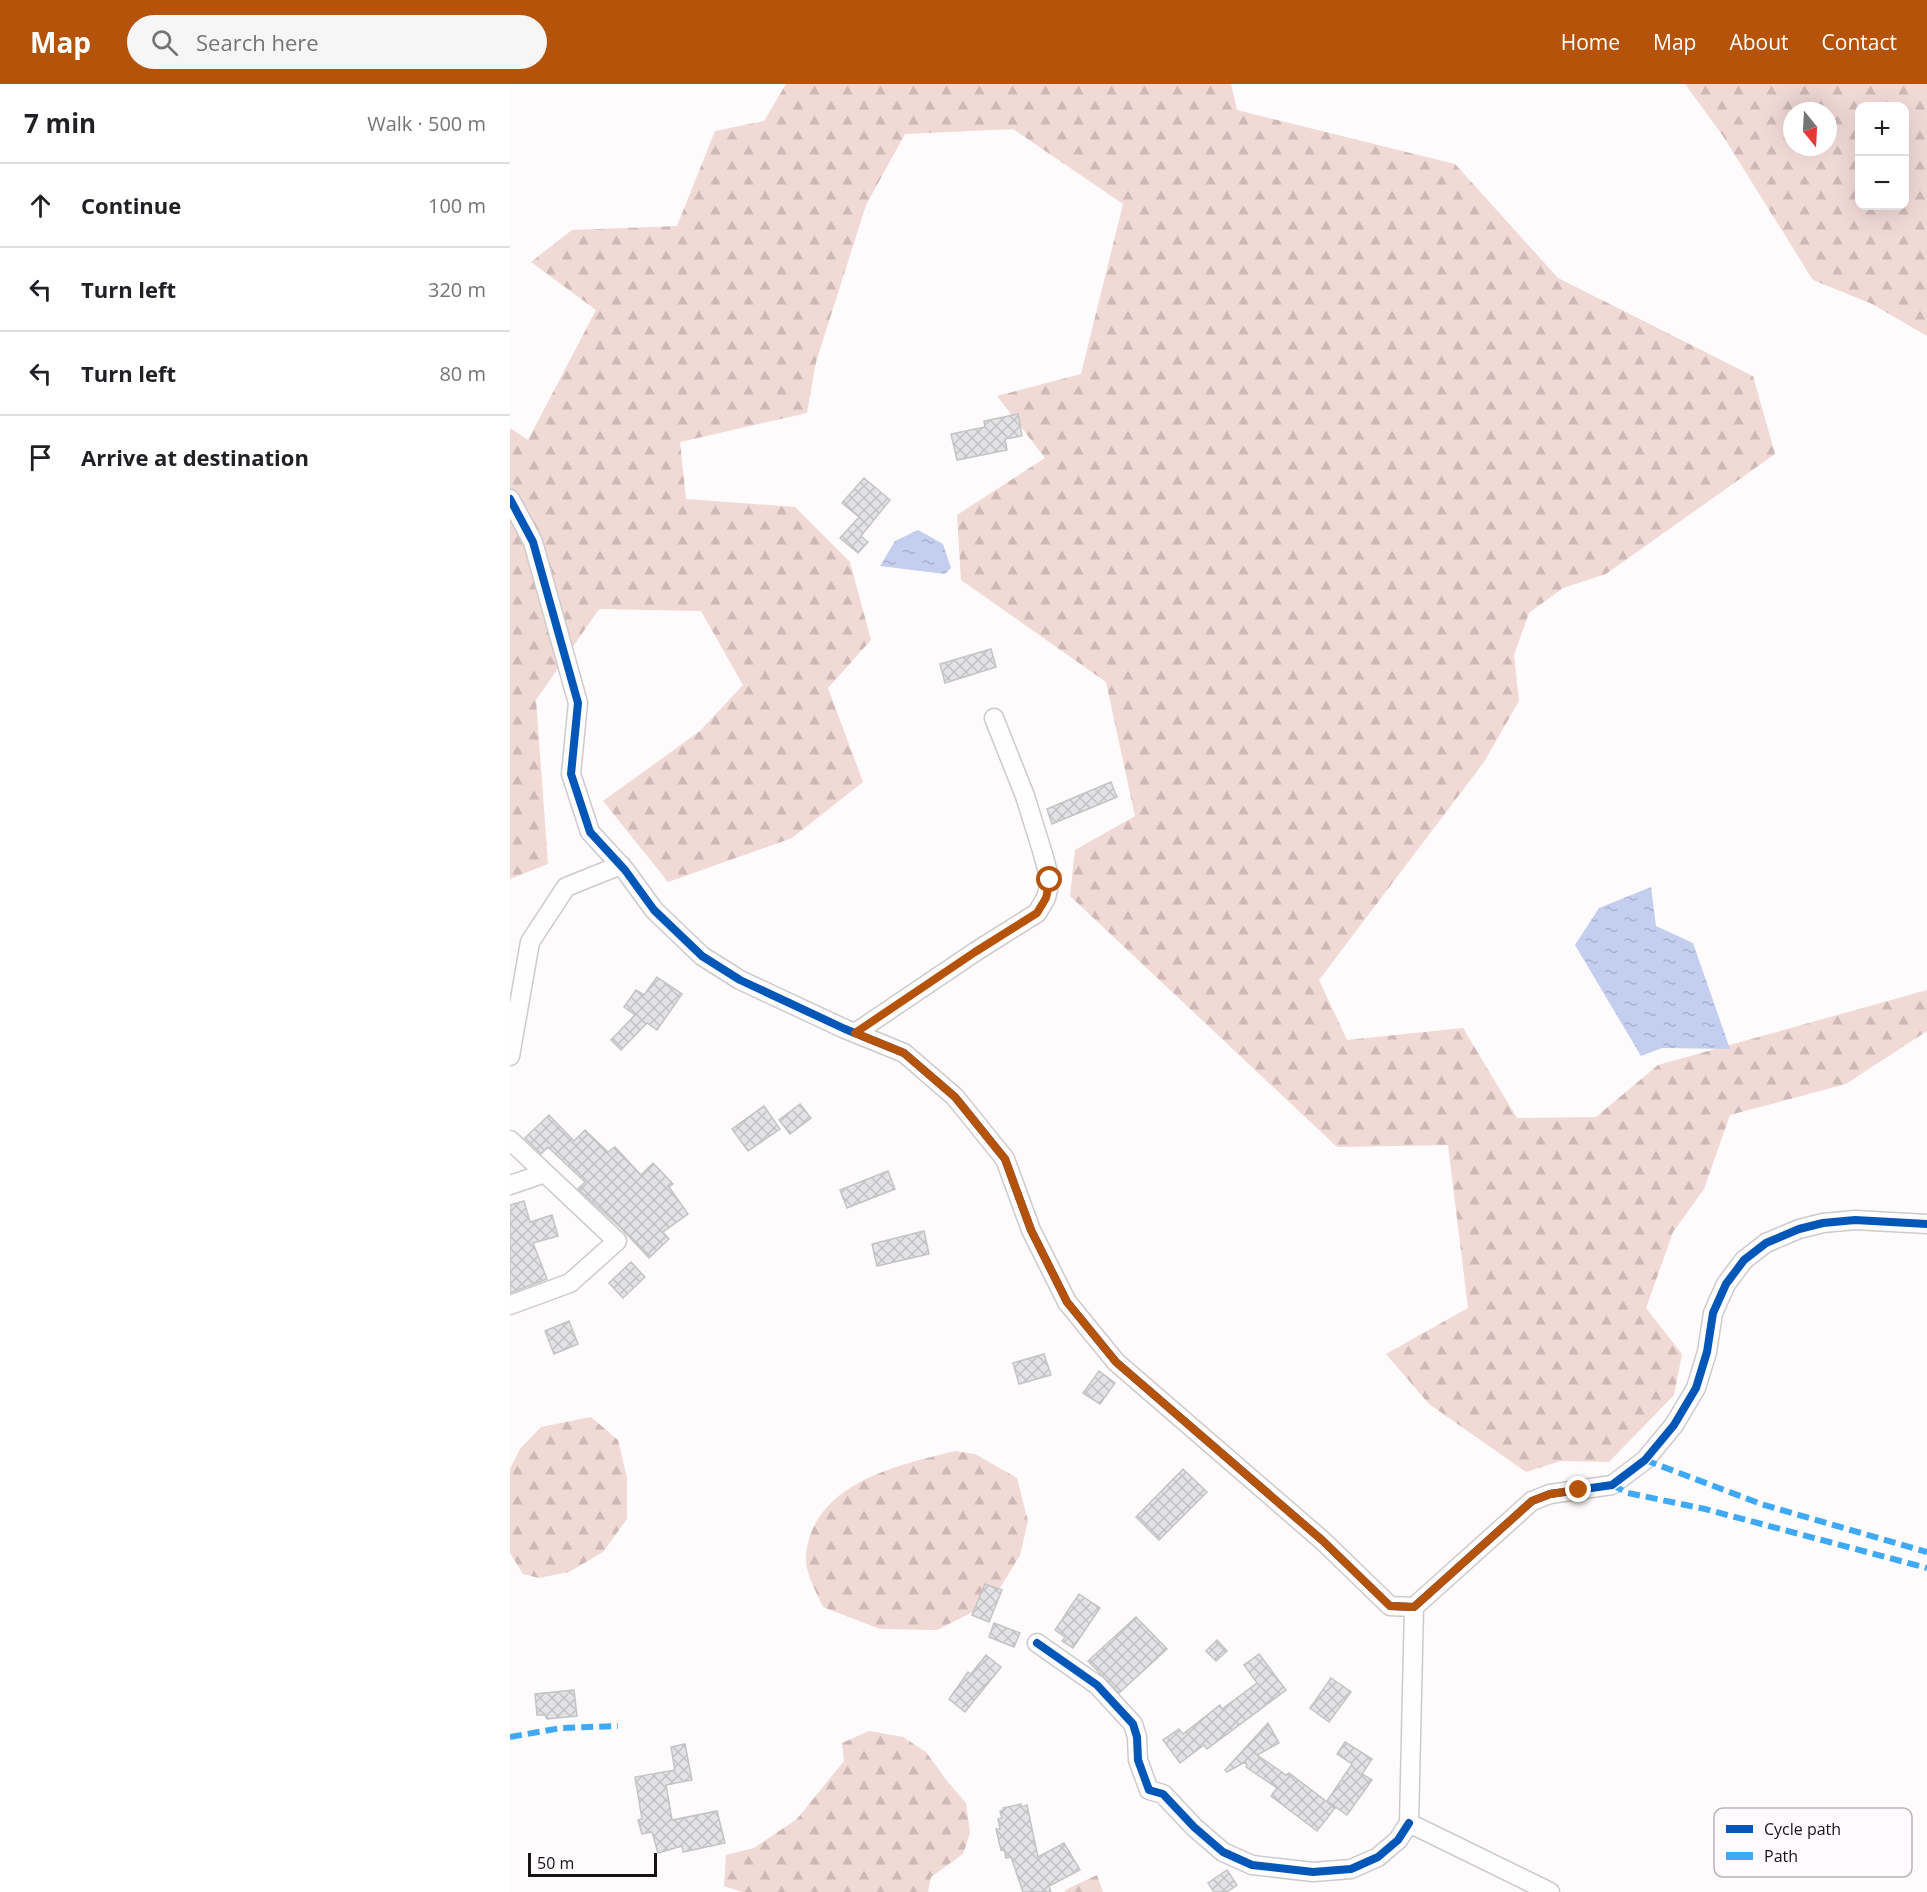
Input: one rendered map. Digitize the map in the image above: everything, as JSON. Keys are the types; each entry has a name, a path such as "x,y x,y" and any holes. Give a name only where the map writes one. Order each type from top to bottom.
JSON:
{"street":[{"path":"510,499 533,542 578,703 571,774 590,832 621,865 654,910 702,956 740,980 904,1053 955,1097 1005,1159 1031,1230 1067,1302 1116,1362 1323,1541 1390,1606 1414,1607 1532,1501 1550,1494 1612,1485 1645,1460 1674,1425 1696,1389 1707,1352 1713,1313 1726,1284 1744,1260 1758,1249 1799,1229 1823,1223 1855,1220 1927,1224"},
{"path":"855,1033 1037,913 1046,898 1050,880 1043,854 1025,796 994,718"},
{"path":"510,1056 530,942 566,887 621,865"},
{"path":"510,1140 617,1241 570,1283 510,1305"},
{"path":"510,1185 544,1173"},
{"path":"1037,1643 1097,1685 1125,1716 1132,1724 1137,1737 1138,1760 1149,1790 1163,1794 1194,1827 1222,1852 1252,1865 1313,1872 1351,1869 1378,1857 1398,1840 1409,1822 1414,1607"},
{"path":"1409,1822 1550,1892"}],"green space":[{"path":"786,84 1231,84 1237,110 1455,164 1558,278 1753,376 1775,454 1606,574 1563,588 1529,613 1514,655 1519,701 1484,762 1319,980 1347,1040 1463,1028 1517,1118 1596,1117 1658,1065 1927,990 1927,1031 1846,1084 1730,1115 1704,1189 1673,1232 1646,1308 1682,1354 1674,1395 1609,1462 1561,1461 1526,1472 1429,1404 1386,1354 1468,1308 1448,1145 1337,1147 1070,896 1075,850 1135,816 1106,682 961,580 957,515 1045,458 997,396 1081,374 1123,204 1013,129 905,134 866,205 816,362 807,413 680,442 686,499 795,507 850,562 871,640 828,688 863,782 792,838 668,882 603,801 700,731 743,685 701,611 599,609 536,700 548,864 510,879 510,428 528,440 596,310 531,262 572,230 677,226 715,131 764,121"},
{"path":"1685,84 1927,84 1927,336 1872,304 1813,280 1723,136"},
{"path":"591,1417 618,1440 627,1478 627,1519 603,1552 569,1572 539,1578 523,1574 510,1553 510,1469 520,1449 541,1427"},
{"path":"955,1451 975,1454 1017,1478 1028,1521 1020,1555 991,1603 937,1630 880,1629 823,1607 811,1581 806,1554 812,1530 825,1510 842,1494 862,1481 909,1463"},
{"path":"869,1731 903,1737 926,1752 966,1803 970,1833 963,1854 931,1877 928,1892 742,1892 724,1886 726,1855 754,1848 797,1819 844,1761 842,1743"},
{"path":"1097,1875 1103,1892 1064,1892 1067,1889"}],"water":[{"path":"918,530 943,544 951,568 945,574 880,566 895,541"},
{"path":"1651,887 1656,926 1693,943 1730,1049 1662,1048 1641,1056 1575,945 1599,908"}],"building":[{"path":"1018,414 1022,436 1005,439 1007,450 957,460 951,434 985,427 984,421"},
{"path":"864,478 890,500 861,536 868,542 858,553 840,538 859,517 842,503"},
{"path":"991,649 996,667 945,683 940,664"},
{"path":"1111,782 1117,797 1052,824 1047,809"},
{"path":"657,977 682,994 657,1030 647,1023 621,1050 611,1040 635,1015 624,1007 636,990 644,995"},
{"path":"800,1104 811,1118 790,1134 779,1120"},
{"path":"764,1106 780,1129 748,1151 732,1129"},
{"path":"549,1115 574,1141 585,1130 608,1152 615,1147 641,1175 653,1163 673,1184 669,1187 688,1214 663,1232 669,1239 649,1258 620,1227 578,1189 585,1182 548,1147 541,1154 525,1138"},
{"path":"888,1171 895,1189 847,1208 840,1190"},
{"path":"524,1201 530,1222 552,1215 558,1236 533,1243 547,1279 510,1293 510,1205"},
{"path":"924,1231 929,1254 877,1266 872,1244"},
{"path":"631,1262 645,1277 623,1298 609,1283"},
{"path":"569,1321 578,1344 554,1354 545,1331"},
{"path":"1044,1354 1051,1375 1019,1384 1013,1363"},
{"path":"1099,1371 1115,1383 1100,1404 1083,1393"},
{"path":"1183,1469 1207,1492 1159,1540 1136,1517"},
{"path":"985,1584 1002,1590 989,1622 972,1615"},
{"path":"1079,1594 1100,1608 1073,1648 1062,1641 1065,1637 1055,1630"},
{"path":"1136,1617 1167,1649 1119,1693 1088,1661"},
{"path":"994,1623 1020,1633 1014,1647 989,1637"},
{"path":"1217,1640 1227,1651 1216,1661 1206,1651"},
{"path":"1259,1654 1286,1690 1207,1749 1204,1745 1180,1763 1163,1740 1179,1729 1183,1734 1220,1705 1222,1709 1257,1683 1244,1665"},
{"path":"986,1655 1001,1667 965,1712 949,1699 968,1672 971,1674"},
{"path":"1331,1678 1351,1692 1329,1722 1310,1708"},
{"path":"574,1690 577,1716 547,1719 545,1715 537,1715 535,1694"},
{"path":"1268,1723 1279,1743 1257,1755 1286,1775 1289,1773 1335,1808 1317,1831 1271,1796 1277,1788 1246,1767 1245,1762 1227,1772 1225,1770"},
{"path":"1345,1742 1372,1759 1362,1774 1372,1780 1347,1815 1327,1801 1352,1764 1337,1754"},
{"path":"685,1744 692,1780 666,1785 672,1820 717,1811 725,1843 683,1852 682,1846 658,1853 652,1832 642,1834 638,1820 642,1819 635,1777 675,1770 671,1747"},
{"path":"1021,1804 1021,1807 1027,1805 1038,1857 1064,1843 1080,1870 1049,1886 1051,1892 1023,1892 1011,1857 1006,1858 1004,1849 1001,1850 996,1829 1000,1829 998,1819 1002,1818 1000,1811 1004,1810 1003,1808"},
{"path":"1227,1870 1237,1885 1227,1892 1214,1892 1208,1883"}],"marked path":[{"path":"1645,1460 1761,1504 1927,1552"},
{"path":"1612,1485 1628,1493 1705,1509 1927,1568"},
{"path":"510,1737 561,1728 618,1726"}],"cycle path":[{"path":"510,499 533,542 578,703 571,774 590,832 625,870 654,910 702,956 740,980 845,1029 904,1053 955,1097 1005,1159 1031,1230 1067,1302 1116,1362 1323,1541 1390,1606 1414,1607 1532,1501 1550,1494 1612,1485 1645,1460 1674,1425 1696,1388 1707,1352 1713,1313 1726,1284 1744,1260 1766,1243 1799,1229 1823,1223 1855,1220 1927,1224"},
{"path":"1037,1643 1097,1685 1133,1724 1137,1737 1138,1760 1149,1790 1163,1794 1194,1827 1223,1852 1252,1865 1313,1872 1351,1869 1378,1857 1398,1840 1409,1823"}],"route":[{"path":"1050,880 1046,898 1037,913 855,1033 904,1053 955,1097 1005,1159 1031,1230 1067,1302 1116,1362 1323,1541 1390,1606 1414,1607 1532,1501 1550,1494 1579,1490"}]}
